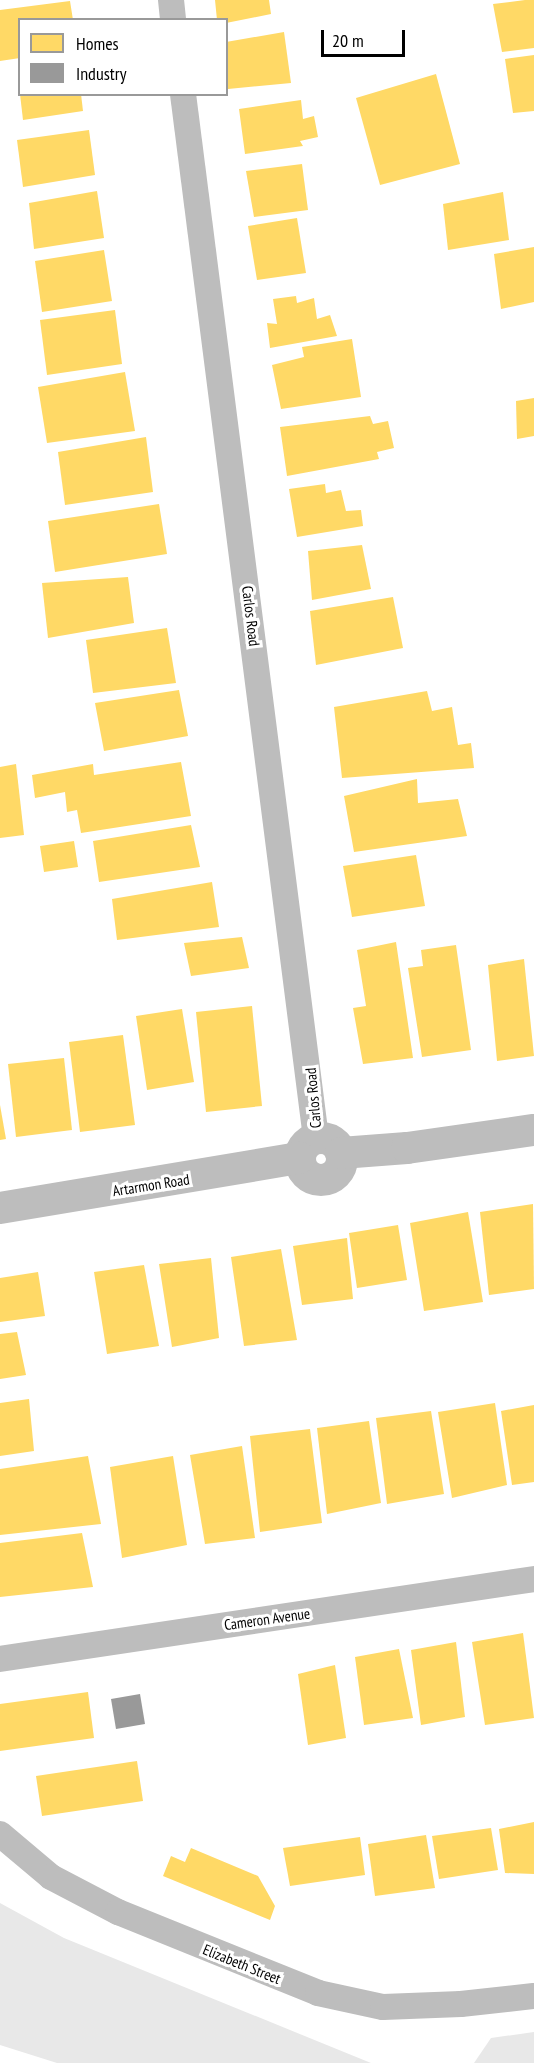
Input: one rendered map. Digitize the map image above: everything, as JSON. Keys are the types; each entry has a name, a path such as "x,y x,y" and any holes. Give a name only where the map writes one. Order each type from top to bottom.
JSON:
{"street":[{"path":"171,0 173,18"},
{"name":"Carlos Road","path":"183,96 319,1150"},
{"name":"Artarmon Road","path":"0,1208 319,1150 406,1148 534,1130"},
{"name":"Cameron Avenue","path":"0,1659 534,1579"},
{"name":"Elizabeth Street","path":"0,1834 51,1877 118,1912 318,1993 383,2007 522,1997"}],"shaded area":[{"path":"0,1903 64,1938 371,2063 57,2063 0,2045"},
{"path":"534,2032 534,2063 474,2063 491,2038"}],"building: Homes":[{"path":"215,0 269,0 271,14 228,23 228,18 217,18"},
{"path":"534,0 534,48 502,52 493,4"},
{"path":"70,1 73,18 18,18 18,58 0,61 0,10"},
{"path":"284,32 291,83 228,89 228,42"},
{"path":"534,55 534,111 513,113 505,59"},
{"path":"436,74 460,164 380,185 356,98"},
{"path":"20,96 81,96 83,111 23,120"},
{"path":"301,100 303,119 314,116 318,137 300,141 303,146 245,154 239,109"},
{"path":"89,130 95,175 23,187 17,140"},
{"path":"302,164 308,210 254,217 246,171"},
{"path":"97,191 104,238 34,249 29,203"},
{"path":"503,192 509,240 448,250 443,204"},
{"path":"297,218 306,273 257,280 248,226"},
{"path":"534,247 534,302 501,309 494,254"},
{"path":"104,250 112,301 42,312 35,261"},
{"path":"296,296 297,303 314,298 317,319 330,315 337,336 270,348 267,323 277,324 273,299"},
{"path":"115,310 122,364 47,375 40,320"},
{"path":"352,339 361,397 281,409 272,365 304,357 302,347"},
{"path":"125,372 135,431 47,443 38,387"},
{"path":"534,398 534,436 517,439 516,401"},
{"path":"370,416 373,424 388,421 394,448 377,452 379,459 287,476 280,427"},
{"path":"146,437 153,492 65,505 58,452"},
{"path":"325,484 326,493 341,490 346,511 361,510 363,526 297,537 289,489"},
{"path":"159,504 167,554 55,572 48,521"},
{"path":"362,545 371,589 312,600 308,551"},
{"path":"128,577 134,623 48,638 42,583"},
{"path":"393,597 403,648 316,665 310,611"},
{"path":"167,628 176,683 93,693 86,640"},
{"path":"179,690 188,736 104,751 95,703"},
{"path":"427,691 432,711 452,707 458,745 471,743 474,768 342,778 334,707"},
{"path":"181,762 191,816 81,833 77,810 67,812 65,792 35,798 32,775 93,764 94,775"},
{"path":"16,764 24,835 0,838 0,767"},
{"path":"417,779 418,803 458,799 467,836 354,852 344,796"},
{"path":"191,825 200,867 99,882 93,841"},
{"path":"74,841 78,867 44,872 40,846"},
{"path":"416,855 425,906 352,917 343,866"},
{"path":"212,882 219,927 117,940 112,899"},
{"path":"242,937 249,968 191,976 184,943"},
{"path":"396,942 413,1058 363,1064 353,1008 366,1006 357,950"},
{"path":"456,945 471,1050 422,1057 408,968 423,966 421,950"},
{"path":"524,959 534,1056 497,1061 488,965"},
{"path":"252,1006 262,1106 206,1112 196,1012"},
{"path":"182,1009 194,1082 147,1090 136,1016"},
{"path":"123,1035 135,1125 80,1132 69,1042"},
{"path":"64,1058 72,1130 16,1137 8,1064"},
{"path":"0,1105 6,1139 0,1140"},
{"path":"533,1204 534,1289 489,1295 480,1212"},
{"path":"468,1212 483,1302 424,1311 410,1223"},
{"path":"398,1225 407,1280 357,1288 349,1233"},
{"path":"347,1238 353,1299 302,1305 293,1246"},
{"path":"281,1249 297,1340 244,1346 231,1257"},
{"path":"211,1258 219,1338 172,1347 159,1264"},
{"path":"144,1265 159,1346 107,1354 94,1272"},
{"path":"38,1272 45,1316 0,1322 0,1278"},
{"path":"17,1332 26,1375 0,1379 0,1334"},
{"path":"29,1399 34,1451 0,1456 0,1403"},
{"path":"495,1403 507,1485 452,1498 438,1412"},
{"path":"534,1405 534,1482 512,1485 501,1411"},
{"path":"431,1411 444,1494 387,1504 376,1418"},
{"path":"369,1421 381,1503 327,1514 317,1428"},
{"path":"310,1429 322,1523 260,1532 250,1436"},
{"path":"242,1446 255,1538 205,1544 190,1455"},
{"path":"88,1456 101,1524 0,1535 0,1469"},
{"path":"173,1456 187,1545 122,1558 110,1467"},
{"path":"82,1533 93,1587 0,1597 0,1543"},
{"path":"523,1633 534,1718 485,1725 472,1642"},
{"path":"456,1642 465,1717 421,1725 411,1650"},
{"path":"399,1649 413,1718 364,1725 355,1657"},
{"path":"335,1665 346,1738 308,1745 298,1674"},
{"path":"88,1692 94,1738 0,1751 0,1704"},
{"path":"137,1761 143,1801 42,1816 36,1776"},
{"path":"534,1822 534,1874 505,1873 499,1829"},
{"path":"491,1828 498,1870 439,1879 432,1836"},
{"path":"426,1835 435,1888 375,1896 368,1844"},
{"path":"360,1837 365,1875 290,1886 283,1848"},
{"path":"191,1848 258,1876 275,1906 270,1920 163,1876 171,1856 185,1862"}],"building: Industry":[{"path":"140,1694 145,1724 116,1729 111,1699"}]}
